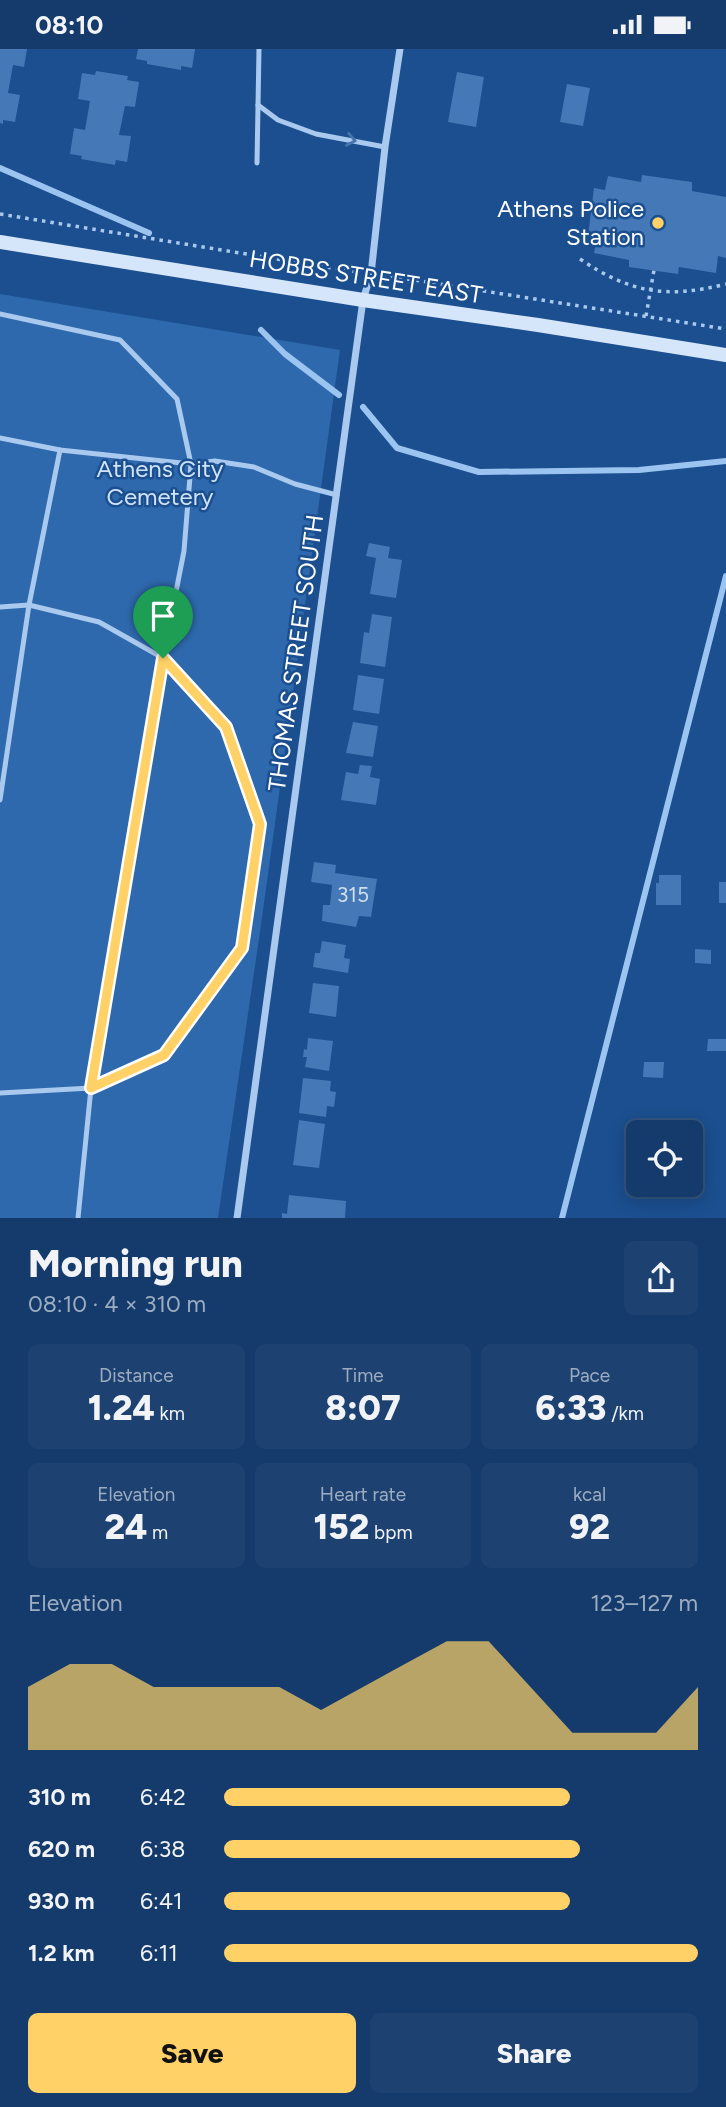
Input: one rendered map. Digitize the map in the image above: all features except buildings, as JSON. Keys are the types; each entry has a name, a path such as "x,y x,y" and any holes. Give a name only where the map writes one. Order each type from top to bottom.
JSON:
{"main road":[{"name":"HOBBS STREET EAST","path":"0,242 726,355"}],"street":[{"name":"THOMAS STREET SOUTH","path":"237,1218 363,300 371,274 385,147 400,49"}],"lane":[{"path":"257,163 259,49"},
{"path":"258,105 278,120 316,134 385,147"},
{"path":"0,314 120,340 177,399 191,464 184,551 163,658 91,1088 78,1218"},
{"path":"0,438 60,450 191,464 215,461 254,467 295,484 337,495"},
{"path":"0,800 29,605 60,450"},
{"path":"0,607 29,605 99,622 163,658 226,727 260,824 242,948 164,1055 91,1088 0,1093"}],"path":[{"path":"583,240 596,242"},
{"path":"580,259 622,283 660,293 685,292 726,284"},
{"path":"646,316 654,270"}],"green space":[{"name":"Athens City Cemetery","path":"0,294 340,350 218,1218 0,1218"}],"waterway":[{"path":"0,168 149,233"},
{"path":"261,330 285,354 339,395"},
{"path":"363,407 397,448 479,472 639,470 726,461"},
{"path":"562,1218 726,576"}],"place":[{"name":"Athens Police Station","path":"658,223"}],"route":[{"path":"163,658 226,727 260,824 242,948 164,1055 91,1088 105,1002 163,658"}]}
